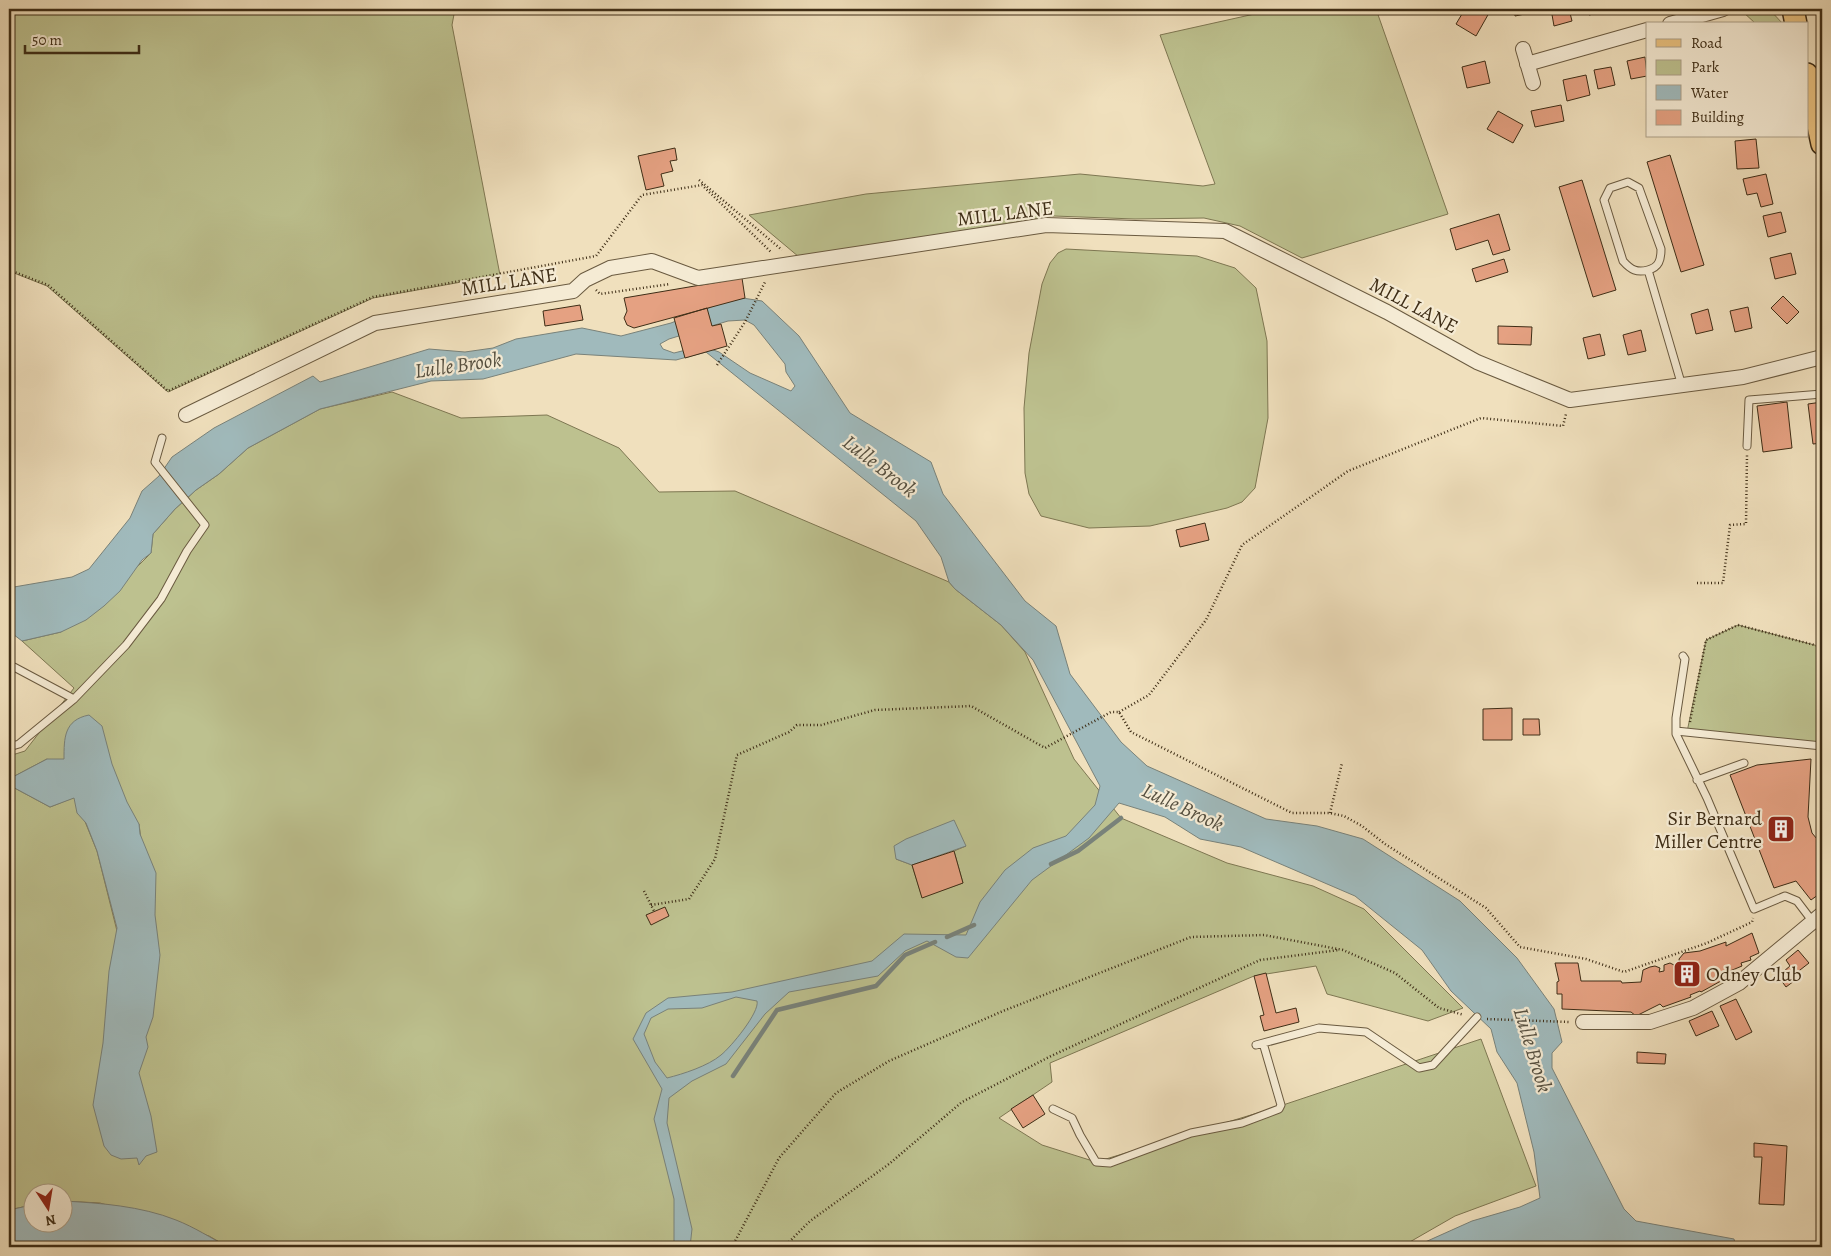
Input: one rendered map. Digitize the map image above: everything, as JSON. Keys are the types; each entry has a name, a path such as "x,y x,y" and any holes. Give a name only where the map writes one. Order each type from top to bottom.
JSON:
{"main road":[{"path":"1793,9 1796,22"},
{"path":"1808,79 1822,144"}],"street":[{"path":"1677,22 1723,9"},
{"path":"1527,64 1646,30"},
{"path":"1523,49 1533,83"},
{"name":"MILL LANE","path":"186,415 375,323 573,291 585,280 610,268 652,261 698,278 1046,225 1226,232 1380,309 1477,362 1570,400 1743,377 1821,357"},
{"path":"1583,1022 1650,1022 1693,1008 1739,983 1818,920"}],"lane":[{"path":"1628,182 1639,188 1661,249 1661,260 1654,268 1648,270 1642,272 1631,269 1624,261 1604,200 1610,188 1628,182"},
{"path":"1648,270 1682,386"},
{"path":"1747,446 1749,400 1822,394 1821,357"},
{"path":"9,747 19,744 74,699 126,645 161,600 187,551 205,525 155,462 162,438"},
{"path":"1683,656 1685,659 1676,718 1676,731 1685,755 1707,798 1754,909 1785,896 1797,902 1818,920"},
{"path":"14,667 74,699"},
{"path":"1676,731 1822,746"},
{"path":"1697,780 1744,763"},
{"path":"1053,1109 1072,1118 1096,1162 1110,1163 1191,1133 1242,1123 1280,1109 1281,1106 1260,1044 1319,1028 1366,1032 1419,1068 1433,1064 1477,1017"}],"path":[{"path":"700,180 790,263"},
{"path":"9,270 48,285 168,392 373,298 596,256 642,195 702,185 790,263"},
{"path":"585,280 600,294 656,287 698,278"},
{"path":"717,365 745,322 760,294"},
{"path":"650,905 689,899 715,860 737,755 789,732 797,725 821,725 875,710 971,706 1044,748 1111,712 1118,712 1149,695 1206,620 1242,545 1348,471 1481,418 1563,426 1570,400"},
{"path":"1697,583 1723,583 1730,525 1746,524 1747,446"},
{"path":"1688,732 1706,640 1738,625 1822,647"},
{"path":"1118,712 1130,732 1292,813 1330,813 1344,816 1362,826 1385,844 1486,908 1520,947 1586,959 1624,972 1707,943 1752,922 1754,909"},
{"path":"1330,813 1342,763"},
{"path":"644,891 654,912"},
{"path":"732,1247 779,1158 836,1093 889,1061 1003,1011 1191,938 1264,935 1343,950 1395,973 1439,1008 1487,1019 1583,1022"},
{"path":"784,1247 810,1221 889,1164 962,1102 1051,1056 1260,960 1343,950"}],"green space":[{"path":"9,9 455,9 452,25 500,275 373,298 168,392 47,286 9,271"},
{"path":"1277,9 1376,9 1448,214 1302,258 1240,226 1204,218 1135,219 1054,216 799,257 749,215 866,194 1080,174 1203,186 1215,184 1160,35"},
{"path":"1769,9 1781,22 1754,22 1742,11"},
{"path":"1066,249 1197,256 1235,268 1256,288 1267,341 1268,418 1255,488 1242,502 1227,508 1150,526 1089,528 1041,516 1029,494 1025,473 1024,408 1029,353 1042,284 1050,263 1058,253"},
{"path":"392,392 461,418 547,415 619,448 659,492 735,491 949,582 955,589 1001,625 1025,652 1074,759 1121,818 1227,863 1313,886 1364,909 1463,1008 1428,1021 1327,994 1316,966 1254,976 1050,1063 1052,1082 999,1118 1042,1145 1096,1162 1274,1108 1481,1039 1536,1186 1455,1216 1401,1247 228,1247 209,1236 100,1203 72,1201 72,1184 22,1184 22,1207 9,1210 9,785 50,807 75,797 97,851 120,943 150,910 139,824 47,759 9,779 9,756 25,751 74,688 22,641 61,632 133,571 151,553 153,534 175,509 248,448 320,409","holes":["966,846 954,851 963,883 922,897 912,865 896,859"]},
{"path":"1738,625 1822,647 1822,746 1687,732 1706,640"}],"water":[{"name":"Lulle Brook","path":"736,297 762,301 799,336 850,413 931,462 943,494 1025,601 1056,626 1070,674 1121,742 1147,766 1266,819 1317,826 1363,839 1460,901 1517,958 1554,1009 1562,1042 1552,1053 1552,1068 1624,1209 1636,1221 1734,1239 1735,1243 1758,1247 1414,1247 1472,1221 1520,1207 1540,1198 1534,1152 1517,1083 1497,1052 1491,1029 1451,991 1422,950 1355,896 1241,847 1200,839 1165,817 1119,803 1089,838 1032,880 968,958 956,957 927,941 905,951 878,976 789,992 765,1014 726,1064 692,1081 669,1098 667,1123 692,1229 690,1247 674,1247 674,1199 654,1119 662,1089 633,1039 646,1013 668,998 732,992 872,961 904,934 966,935 980,902 1005,870 1033,848 1066,836 1095,805 1100,786 1033,660 1001,625 955,589 949,582 941,557 916,521 706,352 676,360 576,354 483,379 431,381 320,409 248,448 219,474 196,490 175,509 153,534 151,553 142,560 120,591 86,620 61,632 22,641 9,631 9,586 14,587 72,577 89,569 130,518 142,491 159,476 172,457 214,428 313,376 320,382 429,349 465,352 493,348 516,339 582,328 621,336 671,323","holes":["745,320 754,325 785,364 786,372 795,386 791,391 750,373 719,352 702,346 674,353 663,349 660,344 669,339 728,321","736,997 757,1001 757,1006 750,1021 731,1045 709,1063 667,1078 655,1062 644,1034 651,1018 668,1009 702,1008"]},
{"path":"89,715 102,726 112,764 127,802 139,824 140,834 156,873 155,915 160,955 153,1017 146,1037 148,1047 139,1073 151,1116 157,1152 146,1156 139,1165 137,1158 121,1159 111,1155 104,1146 93,1105 103,1043 109,971 117,928 97,851 86,823 77,813 74,798 50,807 9,785 9,779 47,759 64,759 64,744 67,731 75,721"},
{"path":"954,820 966,846 912,865 896,859 894,846 906,839"},
{"path":"72,1202 120,1206 163,1215 189,1226 228,1247 9,1247 9,1210 22,1207 22,1234 72,1234"}],"building":[{"path":"1465,9 1481,9 1489,13 1476,36 1456,24"},
{"path":"1514,9 1529,9 1530,13 1515,16"},
{"path":"1551,9 1569,9 1572,21 1554,26"},
{"path":"1588,9 1604,9 1604,12 1589,15"},
{"path":"1645,57 1646,76 1631,79 1627,61"},
{"path":"1485,61 1490,83 1467,88 1462,67"},
{"path":"1611,67 1615,85 1598,89 1594,70"},
{"path":"1586,75 1590,95 1567,101 1563,80"},
{"path":"1561,105 1564,121 1535,127 1531,111"},
{"path":"1498,111 1523,125 1513,143 1487,129"},
{"path":"1756,139 1759,168 1737,169 1735,141"},
{"path":"675,148 677,160 670,161 673,171 661,174 664,186 646,190 638,156"},
{"path":"1670,155 1704,265 1681,272 1647,162"},
{"path":"1766,174 1773,204 1761,207 1757,193 1747,195 1743,179"},
{"path":"1582,180 1616,290 1593,297 1559,187"},
{"path":"1781,212 1786,232 1768,237 1763,216"},
{"path":"1499,214 1510,250 1493,255 1488,240 1456,250 1450,229"},
{"path":"1791,253 1796,274 1775,279 1770,258"},
{"path":"1504,259 1508,272 1476,282 1472,269"},
{"path":"742,278 745,298 634,328 627,325 624,318 627,311 624,298"},
{"path":"1783,296 1799,312 1787,324 1771,308"},
{"path":"580,305 583,320 545,326 543,311"},
{"path":"1748,307 1752,328 1735,332 1730,311"},
{"path":"707,308 712,326 721,324 727,346 685,358 674,318"},
{"path":"1708,309 1713,330 1696,334 1691,314"},
{"path":"1498,326 1532,327 1531,345 1498,344"},
{"path":"1641,330 1646,351 1628,355 1623,335"},
{"path":"1600,334 1605,355 1588,359 1583,338"},
{"path":"1787,402 1792,448 1763,452 1757,406"},
{"path":"1822,402 1822,443 1813,444 1808,404"},
{"path":"1205,523 1209,540 1180,547 1176,530"},
{"path":"1512,708 1512,740 1483,740 1483,709"},
{"path":"1523,719 1539,719 1540,735 1523,735"},
{"name":"Sir Bernard Miller Centre","path":"1811,759 1808,817 1812,833 1822,845 1822,892 1811,900 1796,881 1774,888 1730,775 1757,765"},
{"path":"954,851 963,883 922,898 912,865"},
{"path":"665,907 669,916 651,925 646,915"},
{"name":"Odney Club","path":"1752,933 1759,953 1750,957 1751,960 1741,963 1742,966 1730,971 1730,976 1701,992 1690,995 1691,997 1663,1007 1660,1004 1636,1016 1631,1012 1562,1009 1562,994 1557,994 1557,982 1559,981 1555,963 1578,963 1581,981 1641,982 1643,970 1655,966 1660,968 1659,972 1664,971 1664,965 1670,963 1676,966 1680,965 1679,959 1684,953 1700,951 1726,942 1726,946"},
{"path":"1798,950 1809,963 1791,977 1794,981 1786,987 1778,976 1790,966 1786,960"},
{"path":"1266,973 1276,1013 1296,1008 1299,1022 1264,1031 1260,1016 1264,1015 1254,976"},
{"path":"1736,999 1752,1032 1736,1040 1720,1006"},
{"path":"1712,1011 1719,1026 1696,1036 1689,1021"},
{"path":"1637,1052 1666,1054 1665,1064 1637,1063"},
{"path":"1033,1095 1045,1114 1023,1128 1011,1109"},
{"path":"1754,1143 1787,1146 1784,1205 1759,1204 1762,1157 1754,1157"}],"waterway":[{"path":"1051,864 1078,851 1121,818"},
{"path":"947,937 974,925"},
{"path":"733,1076 777,1010 876,986 905,955 935,942"}],"place":[{"name":"Sir Bernard Miller Centre","path":"1781,829"},
{"name":"Odney Club","path":"1687,974"}]}
